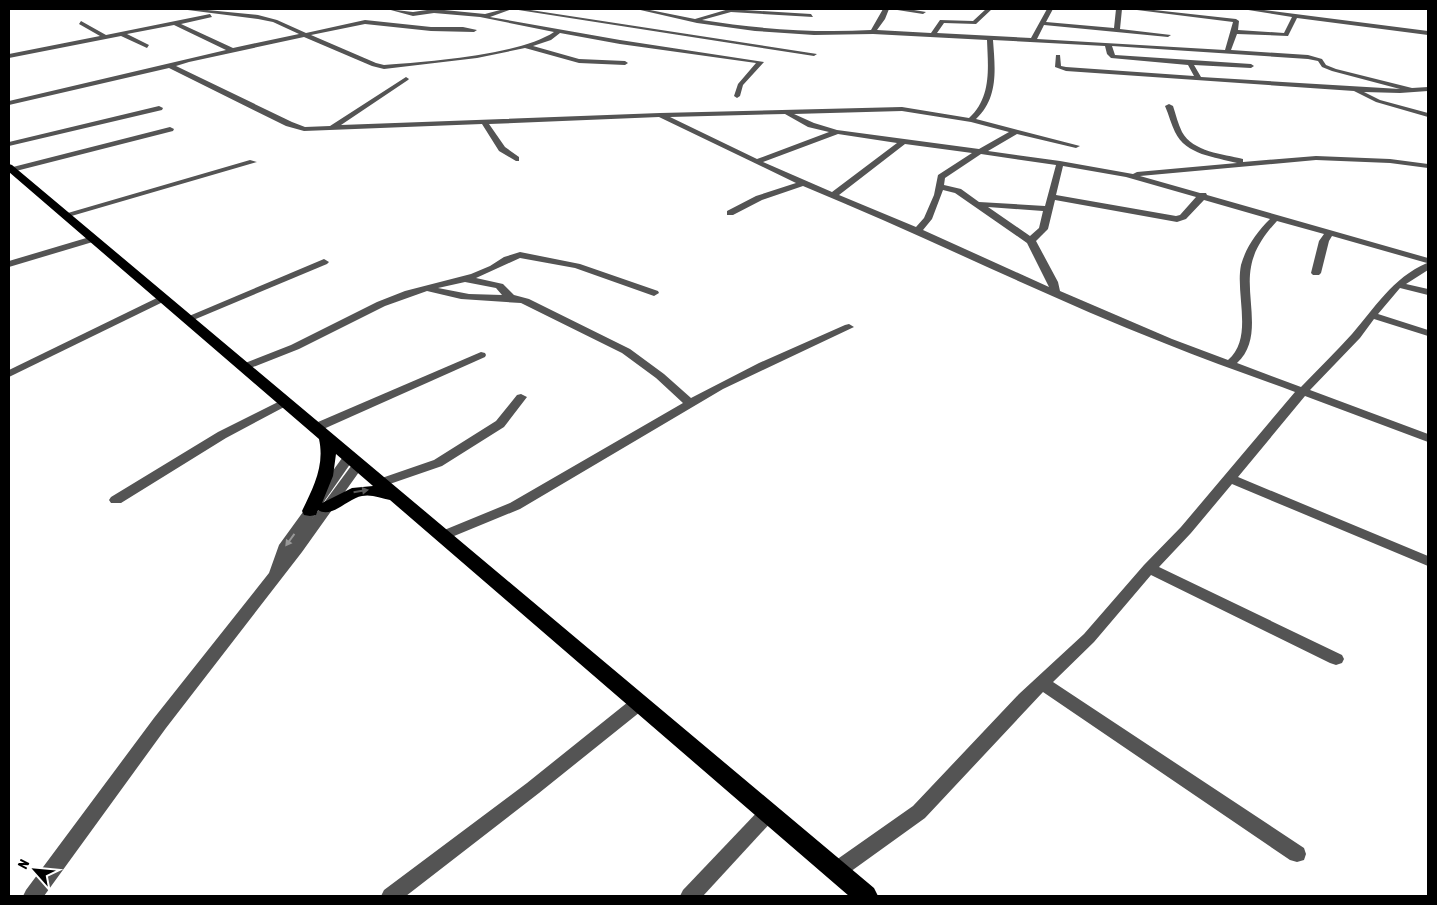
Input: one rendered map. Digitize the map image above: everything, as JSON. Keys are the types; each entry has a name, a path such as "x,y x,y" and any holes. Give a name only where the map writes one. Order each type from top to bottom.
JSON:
{"highway":[{"path":"11,168 284,403 400,498 442,536 866,896"},
{"path":"318,510 330,457 321,433"},
{"path":"318,510 352,492 362,490 378,491 400,498"}],"street":[{"path":"183,9 267,19 286,25 380,67 495,54 525,46 559,31"},
{"path":"390,9 413,14 434,11 485,16 510,9"},
{"path":"514,9 814,54"},
{"path":"639,9 692,21 770,31 873,32 1164,47 1317,58 1330,69 1412,90"},
{"path":"873,32 886,9"},
{"path":"894,9 923,12"},
{"path":"932,36 942,21 974,23 989,9"},
{"path":"1033,40 1050,9"},
{"path":"1117,30 1119,9"},
{"path":"1132,9 1172,17 1236,21"},
{"path":"1228,51 1236,27 1239,9"},
{"path":"1245,9 1295,16 1325,17 1428,33"},
{"path":"692,21 733,10 811,16"},
{"path":"9,56 220,14"},
{"path":"485,16 483,17 685,53 761,62 740,85 737,96"},
{"path":"1234,32 1286,34 1295,16"},
{"path":"9,103 231,50 371,22 429,29 458,27 474,30"},
{"path":"82,23 106,37"},
{"path":"175,23 231,50"},
{"path":"1043,23 1168,35"},
{"path":"1164,47 1170,28"},
{"path":"122,34 147,46"},
{"path":"971,120 982,107 992,84 990,39"},
{"path":"1108,44 1110,54 1113,57 1251,66"},
{"path":"525,46 580,61 625,63"},
{"path":"1058,56 1058,67 1060,68 1357,90 1428,89"},
{"path":"1190,63 1198,78"},
{"path":"170,66 296,128 304,129 902,108 971,120 1076,146"},
{"path":"332,128 406,79"},
{"path":"1357,90 1378,101 1428,115"},
{"path":"1168,106 1181,137 1190,145 1203,151 1247,163"},
{"path":"9,144 159,108"},
{"path":"787,113 811,125 837,132 980,151 1127,175 1428,262"},
{"path":"660,115 805,184 918,231 1055,293 1168,341 1428,438"},
{"path":"484,122 502,149 516,159"},
{"path":"11,168 170,129"},
{"path":"756,162 837,132"},
{"path":"918,231 928,219 938,195 941,177 980,151 1014,132"},
{"path":"834,195 903,142"},
{"path":"1127,175 1316,158 1390,161 1428,166"},
{"path":"65,215 253,162"},
{"path":"1031,242 1043,229 1060,163"},
{"path":"730,213 759,198 805,184"},
{"path":"939,186 958,191 1031,242 1053,282 1055,293"},
{"path":"1051,197 1177,218 1183,217 1203,196"},
{"path":"976,204 1048,209"},
{"path":"1229,364 1241,352 1246,336 1247,266 1255,244 1263,230 1276,217"},
{"path":"1316,273 1324,241 1330,233"},
{"path":"9,264 93,239"},
{"path":"244,367 295,347 381,304 427,288 465,279 493,268 515,256 528,255 577,266 654,294"},
{"path":"187,319 324,262"},
{"path":"836,871 919,812 1042,683 1089,638 1149,568 1186,530 1302,392 1356,336 1398,284 1428,266"},
{"path":"465,279 499,286 510,296"},
{"path":"1398,284 1428,292"},
{"path":"427,288 460,296 510,296 531,304 626,352 660,376 691,404"},
{"path":"9,374 163,298"},
{"path":"1371,316 1428,333"},
{"path":"442,536 515,506 691,404 763,365 849,327"},
{"path":"321,433 481,355"},
{"path":"381,483 438,463 500,424 522,397"},
{"path":"116,500 222,435 284,403"},
{"path":"33,896 160,723 297,549 318,510 353,461"},
{"path":"1230,478 1428,561"},
{"path":"1149,568 1336,659"},
{"path":"1042,683 1297,854"},
{"path":"391,896 533,788 639,703"},
{"path":"690,896 768,813"}]}
